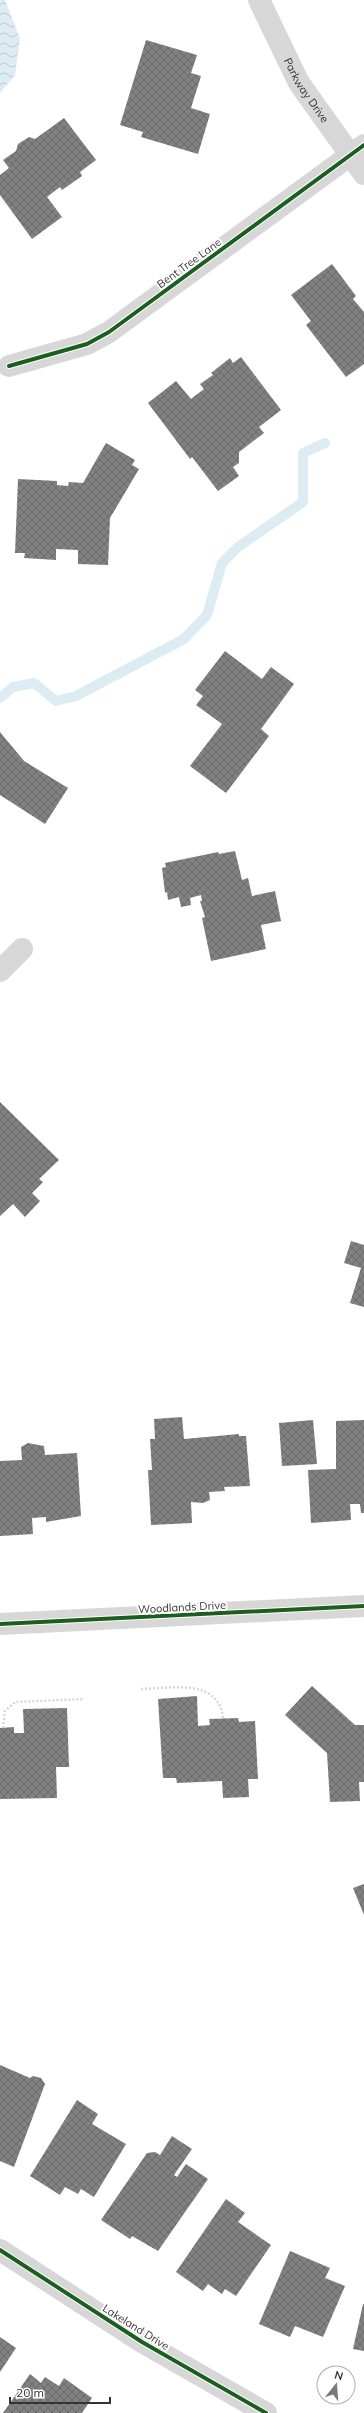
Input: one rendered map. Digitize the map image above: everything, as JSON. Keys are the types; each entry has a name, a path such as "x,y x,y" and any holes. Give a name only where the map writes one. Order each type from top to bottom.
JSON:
{"street":[{"name":"Parkway Drive","path":"259,0 299,83 357,150 364,174"},
{"name":"Bent Tree Lane","path":"9,366 87,344 109,332 357,150"},
{"path":"0,971 22,949"},
{"name":"Woodlands Drive","path":"0,1624 364,1606"},
{"name":"Lakeland Drive","path":"0,2250 142,2342 266,2413"}],"path":[{"path":"141,1689 205,1690 218,1700 222,1709 223,1718"},
{"path":"3,1728 5,1711 15,1702 84,1698"}],"water":[{"path":"0,0 5,0 20,38 15,75 0,93"}],"building":[{"path":"146,40 197,55 191,73 201,76 191,108 210,114 198,154 141,137 143,132 120,125"},
{"path":"64,118 96,160 80,172 82,176 62,190 60,187 47,197 62,217 32,239 0,195 0,175 9,168 3,160 16,151 18,144 29,137 35,139"},
{"path":"332,264 356,296 353,299 364,312 364,364 346,377 306,325 311,321 291,295"},
{"path":"241,357 281,410 259,427 264,433 239,452 239,463 233,467 239,476 218,491 192,457 190,459 148,403 176,381 191,399 204,389 200,384 213,375 211,373 230,358 233,363"},
{"path":"106,443 135,460 132,465 139,469 110,518 108,565 78,564 78,550 56,549 56,560 24,558 25,553 15,553 18,479 57,481 57,485 68,486 69,482 83,483"},
{"path":"225,651 262,679 271,667 294,684 261,729 269,736 226,793 190,766 222,724 196,705 203,696 195,690"},
{"path":"0,732 24,761 68,788 45,824 0,795"},
{"path":"235,851 242,880 248,878 252,896 275,891 281,921 261,925 266,949 211,961 202,918 205,917 200,901 202,901 201,895 190,898 191,905 181,907 179,897 168,900 167,892 165,893 162,868 166,867 165,863 218,852 219,854"},
{"path":"0,1102 59,1160 39,1179 43,1182 32,1193 40,1201 25,1217 13,1204 0,1216"},
{"path":"351,1241 364,1245 364,1307 350,1303 361,1268 344,1263"},
{"path":"182,1417 184,1439 239,1434 239,1436 246,1436 250,1486 224,1487 225,1491 209,1492 210,1500 203,1503 191,1502 192,1523 151,1525 148,1470 152,1470 150,1439 155,1439 154,1419"},
{"path":"313,1420 317,1464 282,1466 279,1423"},
{"path":"364,1420 364,1513 361,1513 360,1504 350,1504 351,1520 311,1523 308,1470 336,1469 336,1421"},
{"path":"28,1443 44,1446 45,1455 77,1453 81,1516 46,1522 46,1517 32,1518 33,1534 0,1536 0,1461 22,1460 21,1447"},
{"path":"312,1686 355,1725 364,1725 364,1782 359,1782 360,1801 330,1802 327,1753 285,1715"},
{"path":"197,1696 198,1726 210,1725 209,1719 238,1718 239,1722 255,1721 258,1779 248,1779 249,1797 223,1798 222,1781 177,1783 176,1778 163,1778 158,1699"},
{"path":"67,1708 69,1767 56,1767 57,1798 0,1799 0,1728 14,1727 14,1733 24,1733 23,1709"},
{"path":"364,1884 364,1915 353,1888"},
{"path":"0,2065 30,2078 33,2076 41,2078 45,2084 14,2167 0,2161"},
{"path":"77,2100 98,2114 92,2124 126,2144 94,2197 81,2189 78,2194 65,2187 60,2195 30,2176"},
{"path":"172,2136 192,2149 174,2175 177,2177 186,2164 208,2179 158,2251 132,2236 130,2239 101,2220 147,2153 155,2152 160,2155"},
{"path":"226,2199 245,2213 238,2222 271,2245 236,2296 225,2289 222,2294 208,2284 203,2291 176,2272"},
{"path":"290,2251 330,2268 325,2278 345,2286 323,2337 295,2326 290,2337 259,2324"},
{"path":"364,2304 364,2351 353,2349"},
{"path":"0,2337 16,2348 0,2372"},
{"path":"30,2374 41,2383 45,2377 59,2386 64,2378 92,2398 82,2413 3,2413"}],"waterway":[{"path":"0,698 13,687 34,683 56,701 76,696 184,639 207,615 222,563 238,547 303,502 303,453 325,443"}],"cycle path":[{"path":"9,366 87,344 109,332 364,145"},
{"path":"0,1624 364,1606"},
{"path":"0,2250 142,2342 266,2413"}]}
